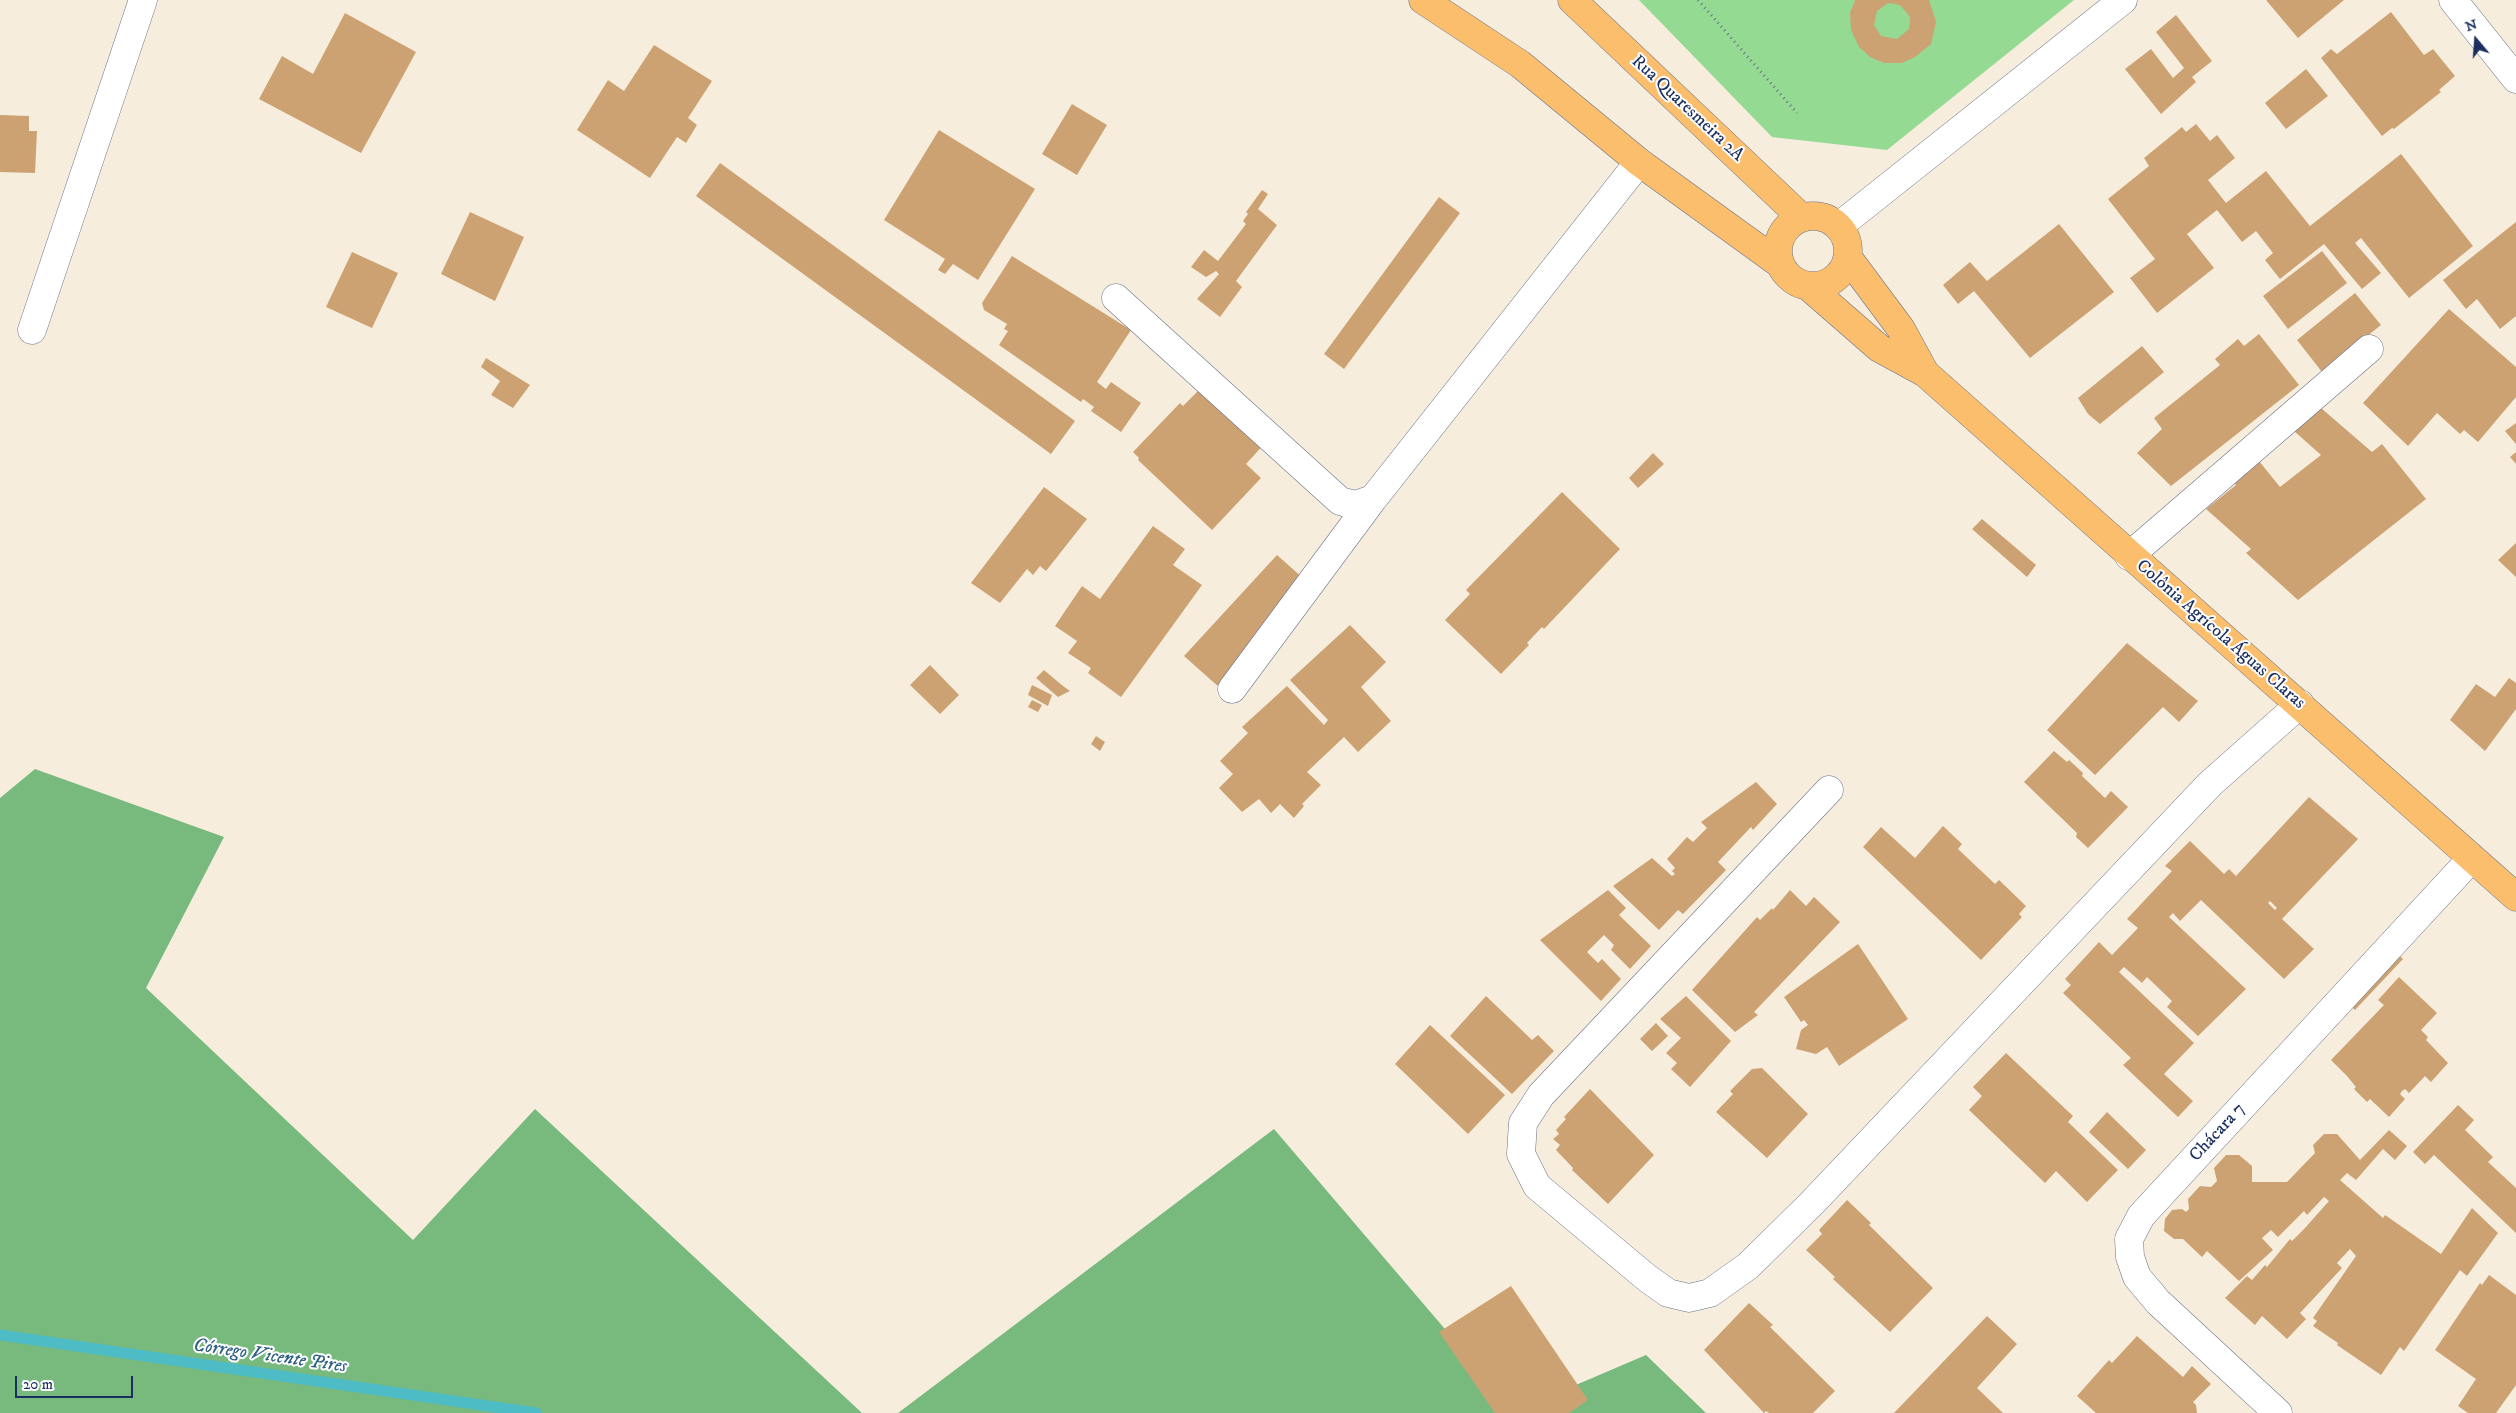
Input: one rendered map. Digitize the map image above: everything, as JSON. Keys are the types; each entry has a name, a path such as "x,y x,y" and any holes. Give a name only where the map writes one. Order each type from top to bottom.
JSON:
{"main road":[{"path":"1423,0 1520,64 1639,162 1780,264"},
{"name":"Rua Quaresmeira 2A","path":"1572,0 1802,218"},
{"path":"1815,216 1828,219 1839,226 1849,247 1849,259 1840,275 1826,285 1809,287 1796,283 1786,274 1780,264 1778,251 1781,236 1790,225 1802,218 1815,216"},
{"name":"Colônia Agrícola Águas Claras","path":"1849,259 1901,329 1925,373"},
{"name":"Colônia Agrícola Águas Claras","path":"1809,287 1879,348 1925,373 2129,556 2300,704 2516,897"}],"street":[{"path":"32,330 143,0"},
{"path":"1839,226 2123,0"},
{"path":"2453,0 2516,79"},
{"path":"1232,689 1373,499 1639,162"},
{"path":"1116,298 1340,501 1355,505 1373,499"},
{"path":"2129,556 2369,349"},
{"path":"1829,790 1541,1096 1523,1123 1521,1154 1537,1186 1646,1278 1668,1293 1689,1298 1710,1293 1748,1266 1812,1203 2210,784 2300,704"},
{"name":"Chácara 7","path":"2278,1413 2158,1302 2137,1277 2130,1257 2129,1239 2141,1216 2472,859"}],"path":[{"path":"1698,0 1797,113"}],"green space":[{"path":"1639,0 2074,0 1887,150 1772,137"},
{"path":"35,769 224,837 146,988 413,1240 535,1109 862,1413 0,1413 0,798"},
{"path":"1274,1129 1515,1411 1646,1355 1706,1413 898,1413"}],"building":[{"path":"1855,0 1929,0 1936,22 1931,44 1915,57 1902,63 1884,63 1870,57 1859,47 1851,30 1850,13","holes":["1888,3 1900,5 1910,17 1909,29 1897,39 1881,36 1874,25 1877,11"]},
{"path":"2266,0 2344,0 2298,38"},
{"path":"2391,12 2424,55 2433,49 2455,76 2439,90 2441,92 2394,129 2392,128 2382,136 2321,58 2331,49 2337,54"},
{"path":"345,13 416,52 361,153 259,99 282,56 313,74"},
{"path":"2176,15 2212,61 2192,77 2196,82 2161,114 2125,69 2151,49 2173,78 2184,68 2156,32"},
{"path":"654,45 712,81 688,118 697,125 686,143 677,137 650,178 577,130 608,80 624,91"},
{"path":"2306,69 2328,96 2286,129 2265,103"},
{"path":"1072,104 1107,125 1077,175 1042,154"},
{"path":"0,115 29,116 29,131 37,131 35,173 0,172"},
{"path":"2196,124 2210,141 2217,135 2235,158 2208,180 2226,203 2266,171 2310,226 2401,154 2473,246 2409,298 2361,238 2355,243 2381,273 2362,289 2324,244 2280,279 2265,260 2273,253 2256,231 2242,242 2217,210 2187,234 2214,268 2157,313 2130,278 2155,259 2108,199 2149,166 2144,158 2182,127 2186,132"},
{"path":"939,130 1035,189 978,280 953,264 945,274 938,270 945,259 884,220"},
{"path":"720,163 1075,421 1051,454 696,196"},
{"path":"1262,190 1268,194 1258,209 1277,225 1236,281 1242,287 1220,317 1197,299 1219,274 1216,271 1206,277 1191,267 1204,250 1218,261 1246,224 1243,221 1248,214 1246,212"},
{"path":"1439,197 1460,213 1344,369 1324,354"},
{"path":"470,212 524,237 495,301 441,274"},
{"path":"2516,222 2516,316 2500,329 2477,299 2466,309 2443,280"},
{"path":"2059,224 2114,292 2030,358 1974,291 1958,304 1943,285 1970,262 1987,281"},
{"path":"2322,251 2347,283 2288,329 2263,296"},
{"path":"352,252 398,273 372,328 326,307"},
{"path":"1012,256 1131,330 1097,382 1106,389 1111,382 1141,403 1121,432 1091,411 1094,407 1083,399 1081,402 999,345 1008,331 1004,329 1007,324 984,310 982,303"},
{"path":"2355,293 2381,325 2322,372 2297,340"},
{"path":"2449,309 2516,367 2516,397 2478,442 2464,430 2460,434 2437,413 2408,446 2363,403"},
{"path":"2259,334 2299,385 2171,486 2137,453 2162,429 2154,418 2220,365 2215,359 2238,339 2244,346"},
{"path":"2142,346 2164,372 2100,424 2088,414 2078,398"},
{"path":"486,358 530,385 513,408 491,395 500,381 481,367"},
{"path":"1205,384 1266,442 1246,464 1261,478 1212,530 1138,460 1139,458 1133,452 1180,403 1183,406"},
{"path":"2321,408 2372,452 2382,444 2426,499 2298,600 2246,553 2251,549 2206,509 2236,485 2234,483 2259,461 2280,487 2321,455 2294,431"},
{"path":"2516,423 2516,444 2505,431"},
{"path":"2516,452 2516,464 2510,457"},
{"path":"1653,453 1664,464 1638,488 1629,478"},
{"path":"1044,487 1087,519 1046,571 1040,566 1033,575 1027,569 1000,603 971,583"},
{"path":"1562,492 1620,549 1544,629 1542,627 1527,643 1529,645 1501,674 1445,620 1470,594 1466,590"},
{"path":"1982,519 2036,565 2027,577 1972,529"},
{"path":"1153,526 1185,549 1173,565 1202,585 1121,697 1088,673 1091,668 1068,653 1077,641 1055,626 1082,586 1100,599"},
{"path":"2516,543 2516,577 2498,560"},
{"path":"1277,555 1313,587 1220,688 1184,656"},
{"path":"1350,625 1386,662 1361,687 1391,721 1358,752 1344,737 1307,772 1321,785 1302,804 1304,806 1294,818 1280,804 1271,813 1259,799 1242,812 1219,788 1233,774 1220,761 1248,733 1242,727 1287,686 1324,725 1328,720 1290,680"},
{"path":"2127,643 2198,701 2179,722 2163,707 2095,775 2047,730"},
{"path":"930,665 959,695 940,714 910,685"},
{"path":"1044,670 1070,691 1058,697 1036,678"},
{"path":"2509,678 2516,683 2516,709 2485,751 2450,720 2476,684 2495,697"},
{"path":"1032,685 1052,695 1048,706 1028,695"},
{"path":"1032,700 1042,705 1038,712 1028,707"},
{"path":"1096,736 1105,742 1100,751 1091,744"},
{"path":"2054,751 2067,762 2069,760 2083,773 2082,776 2105,798 2111,791 2128,807 2088,848 2076,837 2077,833 2024,782"},
{"path":"1756,782 1777,804 1753,830 1751,827 1718,862 1726,870 1683,914 1678,910 1659,930 1613,886 1652,858 1672,876 1675,874 1672,871 1675,868 1667,859 1687,837 1693,842 1707,828 1701,822"},
{"path":"2309,797 2358,839 2282,919 2314,949 2284,979 2201,900 2180,921 2173,913 2169,917 2246,989 2198,1036 2167,1007 2172,1001 2147,977 2142,983 2124,967 2119,972 2194,1043 2164,1074 2193,1101 2178,1117 2123,1065 2131,1058 2063,993 2071,985 2065,979 2099,942 2112,955 2138,928 2127,919 2172,871 2165,866 2190,841 2224,874 2229,869 2236,876","holes":["2270,901 2277,908 2275,910 2268,903"]},
{"path":"1943,826 1962,844 1958,849 1995,884 1999,880 2026,906 2019,914 2022,917 1981,960 1863,847 1881,827 1915,858"},
{"path":"1608,890 1626,908 1619,915 1651,946 1630,969 1611,950 1614,945 1604,935 1587,952 1598,963 1602,959 1621,979 1601,1001 1540,940"},
{"path":"1790,890 1806,906 1814,897 1840,922 1754,1012 1758,1015 1735,1032 1692,990 1757,917 1760,920 1772,908 1773,910"},
{"path":"2386,942 2403,959 2355,1010 2337,993"},
{"path":"1858,944 1908,1019 1839,1066 1827,1047 1816,1054 1796,1049 1801,1030 1808,1025 1804,1020 1801,1022 1784,997"},
{"path":"2399,977 2437,1013 2421,1030 2428,1037 2426,1040 2448,1063 2431,1082 2425,1076 2409,1093 2405,1089 2402,1091 2400,1094 2405,1099 2389,1117 2370,1099 2367,1102 2354,1089 2356,1087 2347,1076 2331,1060 2384,1005 2378,1000"},
{"path":"1486,996 1532,1040 1538,1035 1554,1051 1512,1094 1450,1036"},
{"path":"1686,996 1731,1041 1690,1087 1671,1069 1677,1063 1666,1053 1681,1038 1660,1019"},
{"path":"1656,1023 1668,1036 1652,1051 1640,1039"},
{"path":"1430,1025 1505,1095 1468,1134 1395,1064"},
{"path":"2006,1053 2073,1116 2068,1122 2118,1170 2087,1202 2056,1171 2045,1183 1969,1110 1982,1096 1973,1087"},
{"path":"1762,1068 1808,1114 1767,1158 1716,1112 1733,1094 1730,1091 1752,1069"},
{"path":"1590,1089 1654,1155 1608,1204 1572,1170 1573,1168 1556,1150 1560,1145 1553,1139 1559,1134 1556,1130 1566,1119 1564,1117"},
{"path":"2458,1105 2474,1120 2465,1130 2493,1157 2488,1162 2516,1188 2516,1233 2434,1155 2425,1164 2413,1152"},
{"path":"2107,1112 2146,1150 2128,1169 2089,1132"},
{"path":"2389,1130 2407,1146 2395,1160 2383,1149 2356,1180 2347,1173 2340,1180 2383,1218 2385,1215 2441,1254 2472,1208 2498,1233 2467,1276 2460,1270 2404,1351 2400,1347 2381,1375 2313,1326 2317,1321 2313,1318 2356,1256 2350,1249 2337,1263 2342,1268 2300,1313 2306,1319 2287,1339 2262,1316 2255,1325 2225,1298 2247,1276 2252,1280 2265,1265 2267,1267 2290,1239 2292,1241 2329,1201 2324,1197 2307,1215 2304,1211 2278,1237 2271,1230 2262,1238 2273,1250 2239,1281 2207,1251 2202,1257 2183,1239 2174,1239 2164,1231 2165,1219 2172,1210 2182,1209 2186,1212 2189,1209 2188,1199 2200,1186 2211,1187 2217,1181 2214,1168 2226,1155 2239,1155 2252,1166 2252,1182 2287,1182 2315,1153 2313,1145 2324,1134 2337,1134 2360,1160"},
{"path":"1847,1200 1871,1223 1869,1225 1933,1288 1890,1332 1833,1279 1835,1277 1806,1250 1822,1234 1819,1230"},
{"path":"2489,1275 2516,1295 2516,1385 2496,1413 2468,1413 2458,1406 2476,1379 2435,1350 2480,1283 2482,1285"},
{"path":"1511,1286 1588,1400 1569,1413 1495,1413 1439,1332"},
{"path":"1749,1303 1773,1325 1770,1327 1835,1391 1813,1413 1769,1413 1766,1411 1764,1413 1704,1350"},
{"path":"1987,1316 2017,1344 1977,1388 2003,1413 1894,1413"},
{"path":"2137,1336 2183,1377 2192,1366 2211,1384 2193,1402 2196,1405 2197,1413 2096,1413 2077,1396 2109,1360 2112,1363"}],"waterway":[{"name":"Córrego Vicente Pires","path":"0,1335 536,1413"}]}
